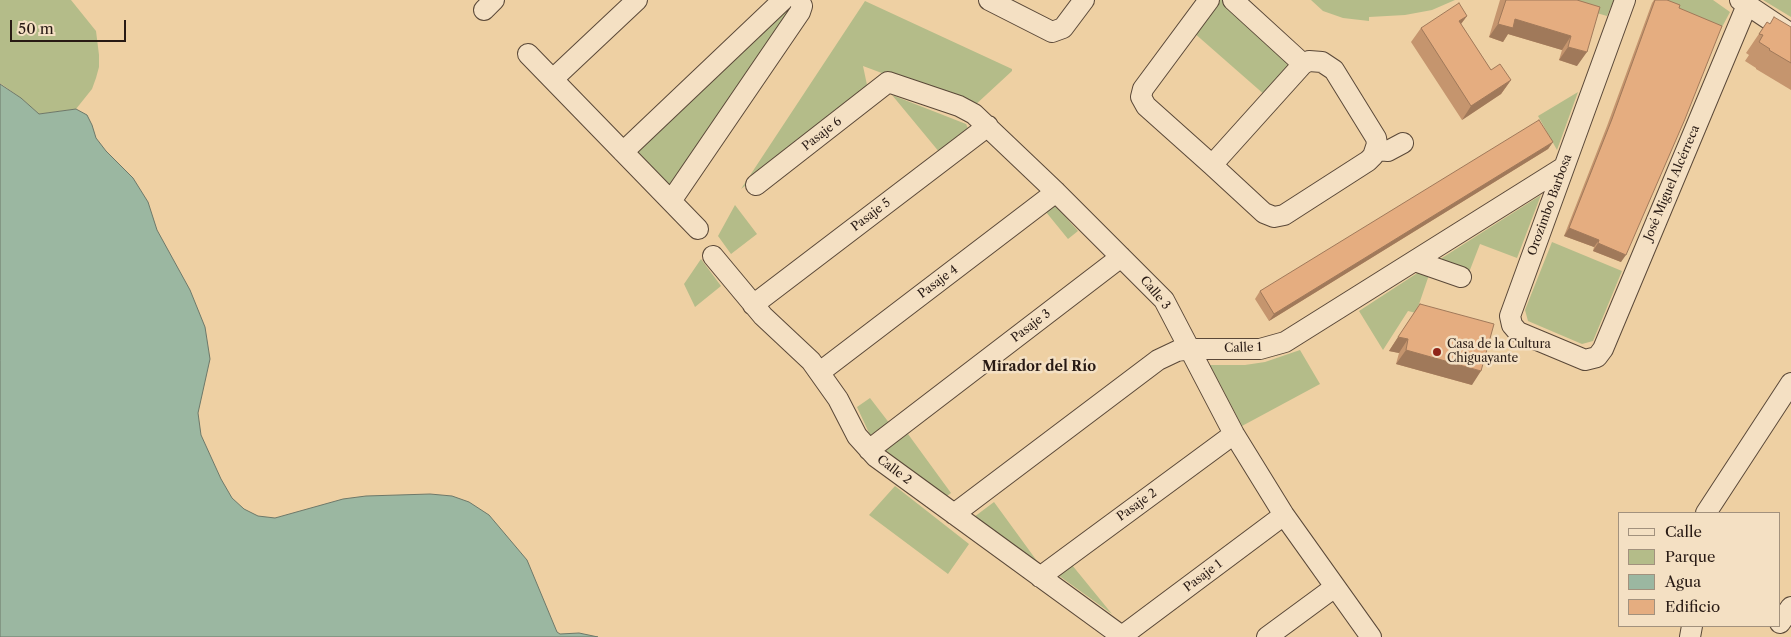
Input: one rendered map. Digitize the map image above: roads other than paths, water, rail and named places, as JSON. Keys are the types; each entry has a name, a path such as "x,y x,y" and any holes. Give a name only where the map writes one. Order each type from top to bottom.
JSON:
{"street":[{"path":"553,79 637,0"},
{"path":"623,152 784,0"},
{"path":"671,201 800,12 802,6 799,0"},
{"path":"989,0 1052,32 1063,28 1084,0"},
{"path":"1209,0 1143,89 1141,97 1146,106 1264,213 1274,217 1284,215 1368,161 1376,150 1376,138 1334,70 1315,60 1303,64 1212,165"},
{"path":"1233,0 1303,64"},
{"name":"Orozimbo Barbosa","path":"1593,359 1581,359 1522,334 1515,329 1510,320 1511,311 1625,0"},
{"path":"1743,2 1791,34"},
{"name":"José Miguel Alcérreca","path":"1593,359 1603,349 1743,2"},
{"path":"528,54 698,229"},
{"name":"Calle 3","path":"888,82 959,106 974,114 1056,192 1164,300 1234,434 1284,515 1371,637"},
{"name":"Pasaje 6","path":"756,185 888,82"},
{"name":"Pasaje 5","path":"753,305 988,126"},
{"path":"1376,150 1388,151 1404,143"},
{"name":"Calle 1","path":"954,514 1148,367 1177,351 1190,349 1260,349 1285,342 1564,167"},
{"name":"Pasaje 4","path":"820,372 1056,192"},
{"name":"Calle 2","path":"713,256 753,305 801,350 820,372 838,399 857,436 868,450 887,466 1123,637"},
{"name":"Pasaje 3","path":"868,450 1121,257"},
{"path":"1415,261 1461,277"},
{"path":"1707,512 1791,382"},
{"name":"Pasaje 2","path":"1040,577 1234,434"},
{"name":"Pasaje 1","path":"1123,637 1284,515"},
{"path":"1267,637 1336,587"},
{"path":"1781,621 1791,607"}],"water":[{"path":"0,84 21,98 39,114 76,109 87,115 96,138 133,178 148,202 157,230 190,290 205,327 210,359 198,413 201,435 232,498 244,509 258,516 275,518 343,499 366,496 430,494 452,496 469,502 489,515 527,560 557,632 560,634 579,633 598,637 0,637"}],"place":[{"name":"Casa de la Cultura Chiguayante","path":"1437,352"}],"district":[{"name":"Mirador del Río","path":"1039,367"}]}
